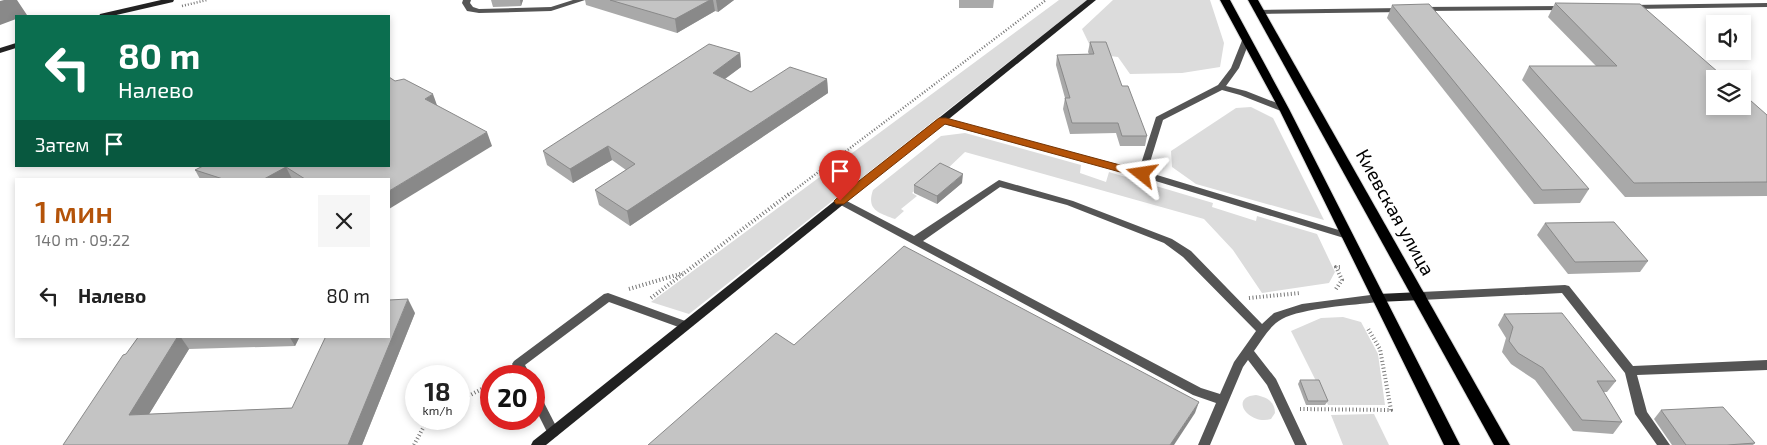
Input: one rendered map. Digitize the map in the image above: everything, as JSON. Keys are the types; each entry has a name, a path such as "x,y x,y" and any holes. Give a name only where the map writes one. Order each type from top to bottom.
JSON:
{"main road":[{"path":"106,15 170,0"},
{"path":"536,445 1092,0"},
{"path":"1225,0 1284,109 1452,445"},
{"name":"Киевская улица","path":"1253,0 1421,296 1502,445"},
{"path":"0,51 15,45"},
{"path":"1378,298 1421,296"}],"lane":[{"path":"467,0 466,3 470,9 480,11 550,9 581,0"},
{"path":"539,10 542,0"},
{"path":"1620,7 1767,5"},
{"path":"1260,12 1571,8"},
{"path":"1142,174 1159,119 1220,87 1234,68 1246,40"},
{"path":"1220,87 1284,109"},
{"path":"943,121 1142,174 1348,236"},
{"path":"915,242 999,183 1070,203 1168,241 1187,254 1262,331"},
{"path":"840,201 1197,392 1223,400"},
{"path":"1421,296 1565,289 1630,371 1641,414 1664,445"},
{"path":"518,365 608,297 684,325"},
{"path":"1204,445 1238,365 1262,331 1278,316 1302,308 1378,298"},
{"path":"1248,351 1272,382 1301,445"},
{"path":"1630,371 1767,365"},
{"path":"545,416 553,432"}],"path":[{"path":"637,308 1046,0"},
{"path":"1328,290 1337,289 1342,280 1336,267 1342,267"},
{"path":"629,289 686,272"},
{"path":"1232,300 1308,292"},
{"path":"1284,409 1391,410 1380,349 1367,327"},
{"path":"414,445 422,430"}],"shaded area":[{"path":"1059,0 1087,0 689,314 651,302"},
{"path":"1113,0 1210,0 1224,43 1220,67 1182,73 1130,74 1118,57 1094,54 1082,29"},
{"path":"1251,107 1273,118 1324,220 1196,184 1172,167 1171,151 1236,108"},
{"path":"965,133 1081,165 1080,173 1106,182 1109,172 1213,203 1212,207 1256,221 1257,216 1317,234 1335,272 1329,283 1262,293 1233,250 1204,219 965,152 944,172 939,170 912,193 917,196 901,209 904,211 895,219 875,210 871,202 873,190 941,136"},
{"path":"1343,317 1361,322 1378,354 1385,405 1328,405 1291,331 1321,318"},
{"path":"1256,395 1266,398 1272,403 1275,413 1271,419 1255,418 1245,410 1243,401 1248,397"},
{"path":"1374,414 1389,445 1343,445 1331,415"}],"building":[{"path":"610,0 710,0 675,19"},
{"path":"1555,3 1640,4 1716,70 1706,70 1706,115 1751,115 1751,101 1767,115 1767,182 1634,183 1529,66 1617,66"},
{"path":"1429,4 1589,189 1542,190 1392,5"},
{"path":"1090,42 1106,42 1122,86 1128,86 1147,136 1122,136 1118,123 1072,123 1065,98 1070,98 1057,55 1094,54"},
{"path":"709,44 740,53 713,73 751,92 790,67 827,79 627,211 595,190 635,164 608,146 570,169 543,151"},
{"path":"390,78 395,81 404,79 433,94 425,99 487,132 390,190 390,178 303,178 286,167 390,167"},
{"path":"940,163 963,174 937,196 914,185"},
{"path":"201,167 286,167 266,178 220,178 195,170"},
{"path":"1614,222 1648,261 1575,262 1545,223"},
{"path":"904,246 1199,402 1170,445 648,445 776,333 794,345"},
{"path":"408,299 348,445 63,445 123,355 126,354 138,338 177,338 129,415 292,408 325,338 390,338 390,300"},
{"path":"1562,313 1616,381 1597,381 1622,422 1582,420 1543,368 1518,353 1509,341 1513,327 1504,314"},
{"path":"1300,380 1319,380 1328,401 1308,401"},
{"path":"1723,407 1755,443 1686,445 1661,410"}],"route":[{"path":"840,201 943,121 1142,174"}]}
